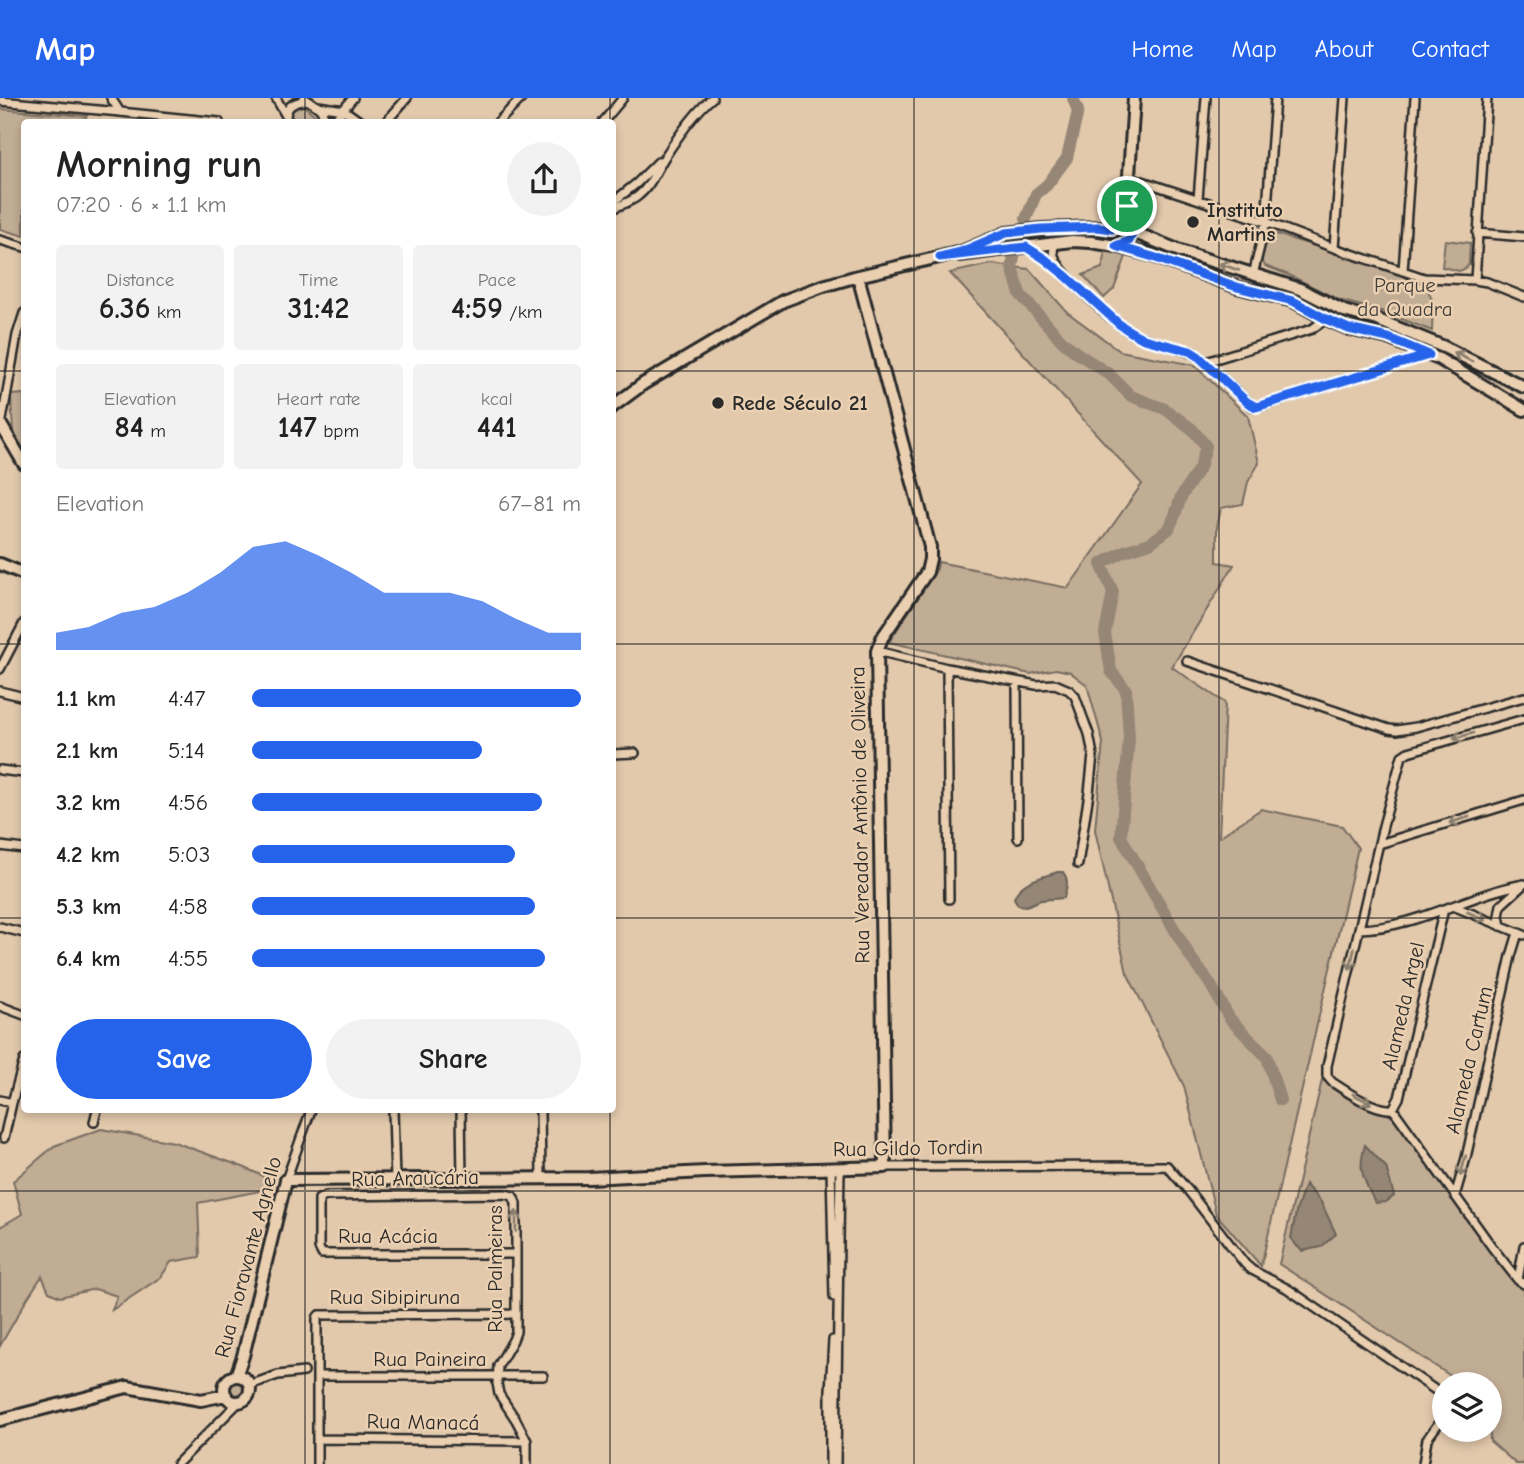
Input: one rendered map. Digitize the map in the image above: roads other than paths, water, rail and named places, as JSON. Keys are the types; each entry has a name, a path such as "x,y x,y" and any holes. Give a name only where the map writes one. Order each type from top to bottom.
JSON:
{"main road":[{"path":"1116,246 1129,241 1133,232 1127,206 1134,98"},
{"path":"1112,229 1127,206"},
{"path":"616,404 643,384 783,301 823,286 961,252 1006,233 1098,227 1133,232 1180,251 1300,289 1344,311 1389,324 1444,347 1524,387"},
{"path":"1006,233 1000,241 1006,250"},
{"path":"940,257 1056,243 1091,242 1116,246 1237,287 1293,301 1349,329 1388,338 1439,359 1521,405"},
{"name":"Rua Vereador Antônio de Oliveira","path":"858,276 930,547 927,572 882,638 877,651 885,1167"},
{"path":"1,425 21,459"},
{"path":"0,564 21,572"},
{"name":"Rua Gildo Tordin","path":"286,1180 589,1178 885,1167"},
{"name":"Rua Fioravante Agnello","path":"236,1376 286,1180"},
{"path":"236,1376 244,1378 249,1385 249,1393 240,1401 232,1401 224,1391 228,1379 236,1376"},
{"path":"0,1420 127,1387 201,1400 226,1395"}],"street":[{"path":"111,98 120,112"},
{"path":"276,98 287,119"},
{"path":"339,119 354,98"},
{"path":"389,119 407,98"},
{"path":"501,119 522,98"},
{"path":"606,119 623,98"},
{"path":"616,207 638,197 650,183 666,155 712,98"},
{"path":"1199,199 1206,98"},
{"path":"1253,275 1266,222 1275,98"},
{"path":"1334,248 1345,98"},
{"path":"1403,271 1415,98"},
{"path":"1475,280 1487,98"},
{"path":"287,119 288,108 305,99 318,106 344,110 356,119"},
{"path":"0,101 189,119"},
{"path":"318,106 325,119"},
{"path":"616,200 666,155"},
{"path":"1130,177 1424,278 1487,282 1524,297"},
{"path":"1478,233 1524,237"},
{"path":"0,240 21,246"},
{"path":"1056,243 1054,255 1066,276"},
{"path":"1026,247 1045,259 1131,332 1144,339 1190,351 1206,362 1252,406 1261,406 1429,355"},
{"path":"1206,362 1312,329 1326,319"},
{"path":"1,425 21,322"},
{"path":"0,669 21,629"},
{"path":"877,651 1017,682 1055,684 1075,696 1089,734 1093,755 1078,864"},
{"path":"1187,662 1397,730 1524,697"},
{"path":"947,668 949,900"},
{"path":"1017,682 1018,838"},
{"path":"0,691 21,696"},
{"path":"1521,1282 1507,1267 1393,1109 1377,1107 1332,1082 1327,1076 1327,1066 1402,756 1524,719"},
{"path":"616,754 635,753"},
{"path":"0,770 21,773"},
{"path":"1379,844 1524,800"},
{"path":"0,846 21,849"},
{"path":"1359,929 1390,925 1524,884"},
{"path":"1501,926 1501,905 1524,884"},
{"path":"1453,906 1521,934"},
{"name":"Alameda Argel","path":"1393,1109 1399,1098 1444,909"},
{"path":"0,927 21,932"},
{"name":"Alameda Cartum","path":"1455,1196 1511,956 1521,934"},
{"path":"0,1006 21,1014"},
{"path":"4,1138 21,1070"},
{"path":"0,1100 12,1103"},
{"path":"94,1122 96,1113"},
{"name":"Rua Fioravante Agnello","path":"286,1180 310,1113"},
{"path":"393,1113 395,1180"},
{"path":"461,1113 462,1179"},
{"path":"540,1113 541,1177"},
{"name":"Rua Gildo Tordin","path":"885,1167 1167,1166 1252,1270 1288,1289 1432,1388"},
{"path":"830,1464 836,1168"},
{"path":"836,1168 836,1464"},
{"name":"Rua Araucária","path":"326,1196 505,1194"},
{"name":"Rua Palmeiras","path":"496,1377 498,1366 516,1332 516,1203 513,1196 505,1194"},
{"name":"Rua Acácia","path":"326,1196 319,1199 319,1248 322,1254 516,1254"},
{"path":"1521,1282 1523,1250"},
{"name":"Rua Sibipiruna","path":"318,1376 317,1318 321,1313 516,1314"},
{"path":"249,1385 278,1375 304,1372"},
{"path":"317,1464 318,1376"},
{"name":"Rua Paineira","path":"318,1376 543,1376"},
{"path":"496,1377 499,1394 527,1441 527,1464"},
{"path":"177,1464 240,1401"},
{"path":"1423,1464 1427,1439 1432,1432"},
{"name":"Rua Manacá","path":"318,1438 527,1441"}],"waterway":[{"path":"1026,219 1036,194 1047,185 1067,158 1078,111 1073,98"},
{"path":"1014,257 1012,267 1020,294 1062,341 1109,374 1131,396 1165,409 1192,429 1206,446 1200,467 1181,497 1169,529 1150,543 1125,551 1101,564 1113,592 1105,633 1111,671 1126,690 1129,738 1121,837 1191,958 1209,982 1230,1019 1267,1057 1280,1100"}],"place":[{"name":"Instituto Martins","path":"1193,222"},
{"name":"Rede Século 21","path":"718,403"}],"park label":[{"name":"Parque da Quadra","path":"1405,297"}]}
